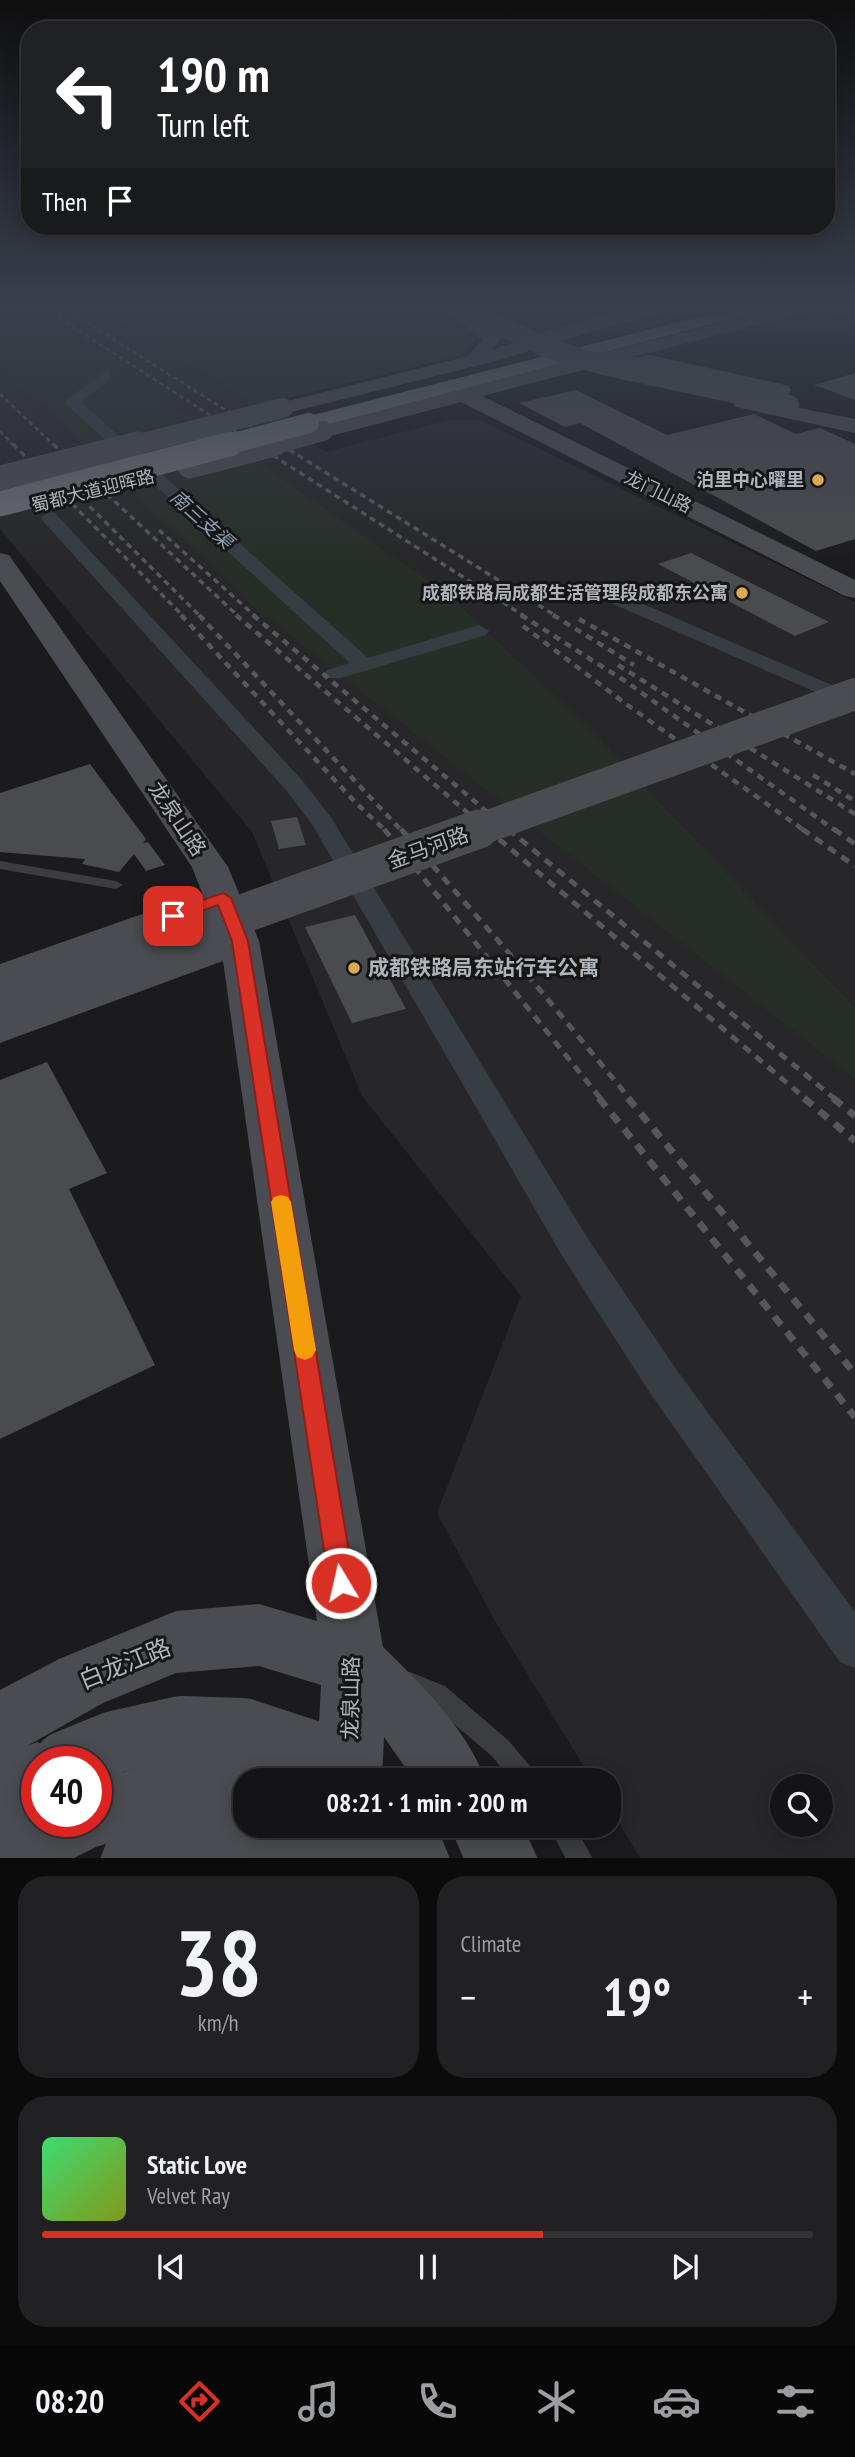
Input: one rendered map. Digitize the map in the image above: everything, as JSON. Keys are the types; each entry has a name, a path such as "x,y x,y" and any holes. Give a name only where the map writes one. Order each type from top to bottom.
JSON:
{"highway":[{"name":"蜀都大道迎晖路","path":"0,504 388,396"},
{"name":"蜀都大道迎晖路","path":"0,489 399,396"}],"street":[{"path":"0,478 302,419 365,396"},
{"name":"蜀都大道迎晖路","path":"0,512 83,494 302,419 450,396"},
{"name":"龙门山路","path":"464,396 855,590"},
{"path":"707,396 855,426"},
{"path":"771,396 797,400"},
{"path":"776,396 855,411"},
{"path":"784,396 855,418"},
{"name":"龙泉山路","path":"0,561 210,867 240,941 354,1663 350,1768"},
{"name":"金马河路","path":"0,1001 855,694"},
{"path":"0,978 223,898"},
{"path":"0,1028 240,941"},
{"name":"白龙江路","path":"0,1725 81,1681 176,1642 259,1634 354,1663 414,1722 445,1768"},
{"path":"104,1746 181,1727 243,1729 313,1752 337,1768"},
{"path":"0,1794 21,1783"},
{"path":"112,1809 194,1787 233,1786"},
{"path":"2,1858 46,1837"},
{"path":"345,1858 346,1838"},
{"path":"390,1838 415,1858"},
{"path":"419,1838 438,1858"},
{"path":"491,1838 503,1858"},
{"path":"135,1858 218,1841 286,1849 314,1858"}],"lane":[{"path":"0,865 116,885"},
{"path":"354,1663 437,1694 501,1749 516,1768"},
{"path":"568,1838 581,1858"}],"shaded area":[{"path":"0,396 242,396 326,452 452,419 482,421 855,602 855,1858 640,1858 621,1827 621,1768 585,1768 495,1621 437,1513 521,1296 362,1096 252,832 0,529"},
{"path":"31,396 156,396 250,457 446,593 590,729 855,1008 855,1079 255,608"},
{"path":"242,396 295,396 257,405"}],"building":[{"name":"泊里中心曜里","path":"551,396 588,396 667,435 754,414 796,434 820,428 855,444 855,539 816,551 580,423 565,427 519,403"},
{"name":"成都铁路局成都生活管理段成都东公寓","path":"691,553 829,622 795,636 658,564"},
{"path":"90,764 146,839 143,843 148,842 165,865 146,871 134,854 119,872 82,864 85,859 0,852 0,793"},
{"path":"297,817 306,845 279,849 271,821"},
{"name":"成都铁路局东站行车公寓","path":"355,915 406,1009 352,1023 305,927"},
{"path":"47,1062 107,1173 69,1189 155,1365 0,1439 0,1080"}],"waterway":[{"name":"南三支渠","path":"80,396 72,402 364,665"},
{"path":"49,517 294,785 324,824 576,1249 663,1381 855,1647"},
{"path":"588,594 599,591 855,703"},
{"path":"334,674 479,631"}],"railway":[{"path":"2,396 55,446"},
{"path":"180,396 258,446"},
{"path":"203,396 283,446"},
{"path":"0,431 14,446"},
{"path":"13,444 183,616"},
{"path":"53,444 238,616"},
{"path":"255,444 524,616"},
{"path":"280,444 556,616"},
{"path":"45,462 199,615"},
{"path":"159,530 255,616"},
{"path":"181,615 357,804 384,830"},
{"path":"199,615 402,831"},
{"path":"236,615 489,831"},
{"path":"253,615 510,831"},
{"path":"521,615 625,681 836,831"},
{"path":"553,615 634,665"},
{"path":"579,619 855,774"},
{"path":"523,626 626,704 805,831"},
{"path":"618,665 855,814"},
{"path":"813,775 855,801"},
{"path":"401,829 521,967 630,1099"},
{"path":"487,829 806,1099"},
{"path":"508,829 835,1099"},
{"path":"802,829 855,866"},
{"path":"834,829 855,844"},
{"path":"384,830 601,1099"},
{"path":"599,1098 855,1417"},
{"path":"628,1098 855,1374"},
{"path":"804,1098 855,1141"},
{"path":"833,1098 855,1116"}],"slow traffic":[{"path":"281,1202 305,1350"}],"place":[{"name":"泊里中心曜里","path":"818,480"},
{"name":"成都铁路局成都生活管理段成都东公寓","path":"742,593"},
{"name":"成都铁路局东站行车公寓","path":"354,968"}],"route":[{"path":"173,916 223,898 240,941 341,1583"}]}
